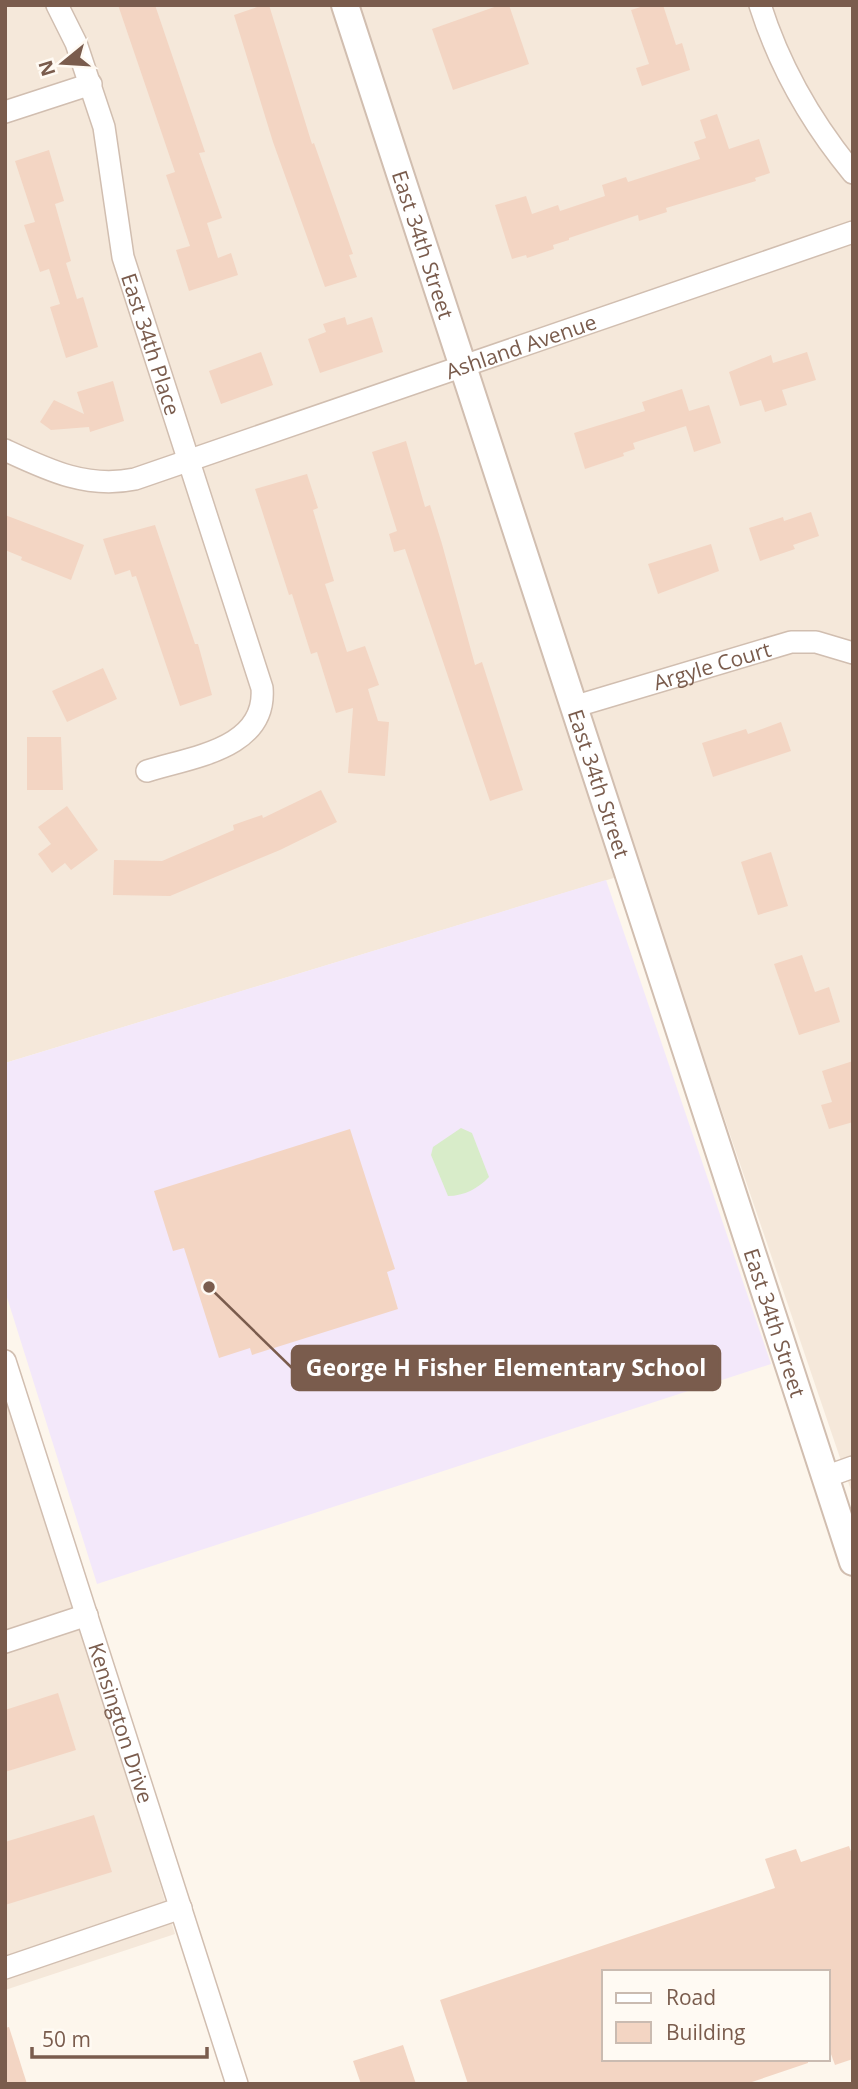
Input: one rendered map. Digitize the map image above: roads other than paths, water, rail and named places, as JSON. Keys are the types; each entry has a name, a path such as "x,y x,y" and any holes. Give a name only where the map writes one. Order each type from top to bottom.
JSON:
{"street":[{"name":"East 34th Place","path":"57,5 76,43 91,84 109,148 123,257 259,680 261,705 247,734 231,744 147,771"},
{"name":"East 34th Street","path":"345,5 853,1562"},
{"path":"760,5 793,87 816,125 853,173"},
{"path":"5,112 91,84"},
{"name":"Ashland Avenue","path":"5,450 67,477 103,482 135,479 853,233"},
{"name":"Argyle Court","path":"573,707 791,642 816,642 853,653"},
{"name":"Kensington Drive","path":"5,1361 237,2084"},
{"path":"825,1477 853,1467"},
{"path":"5,1642 87,1615"},
{"path":"5,1968 181,1908"}],"place":[{"name":"George H Fisher Elementary School","path":"209,1287"}]}
